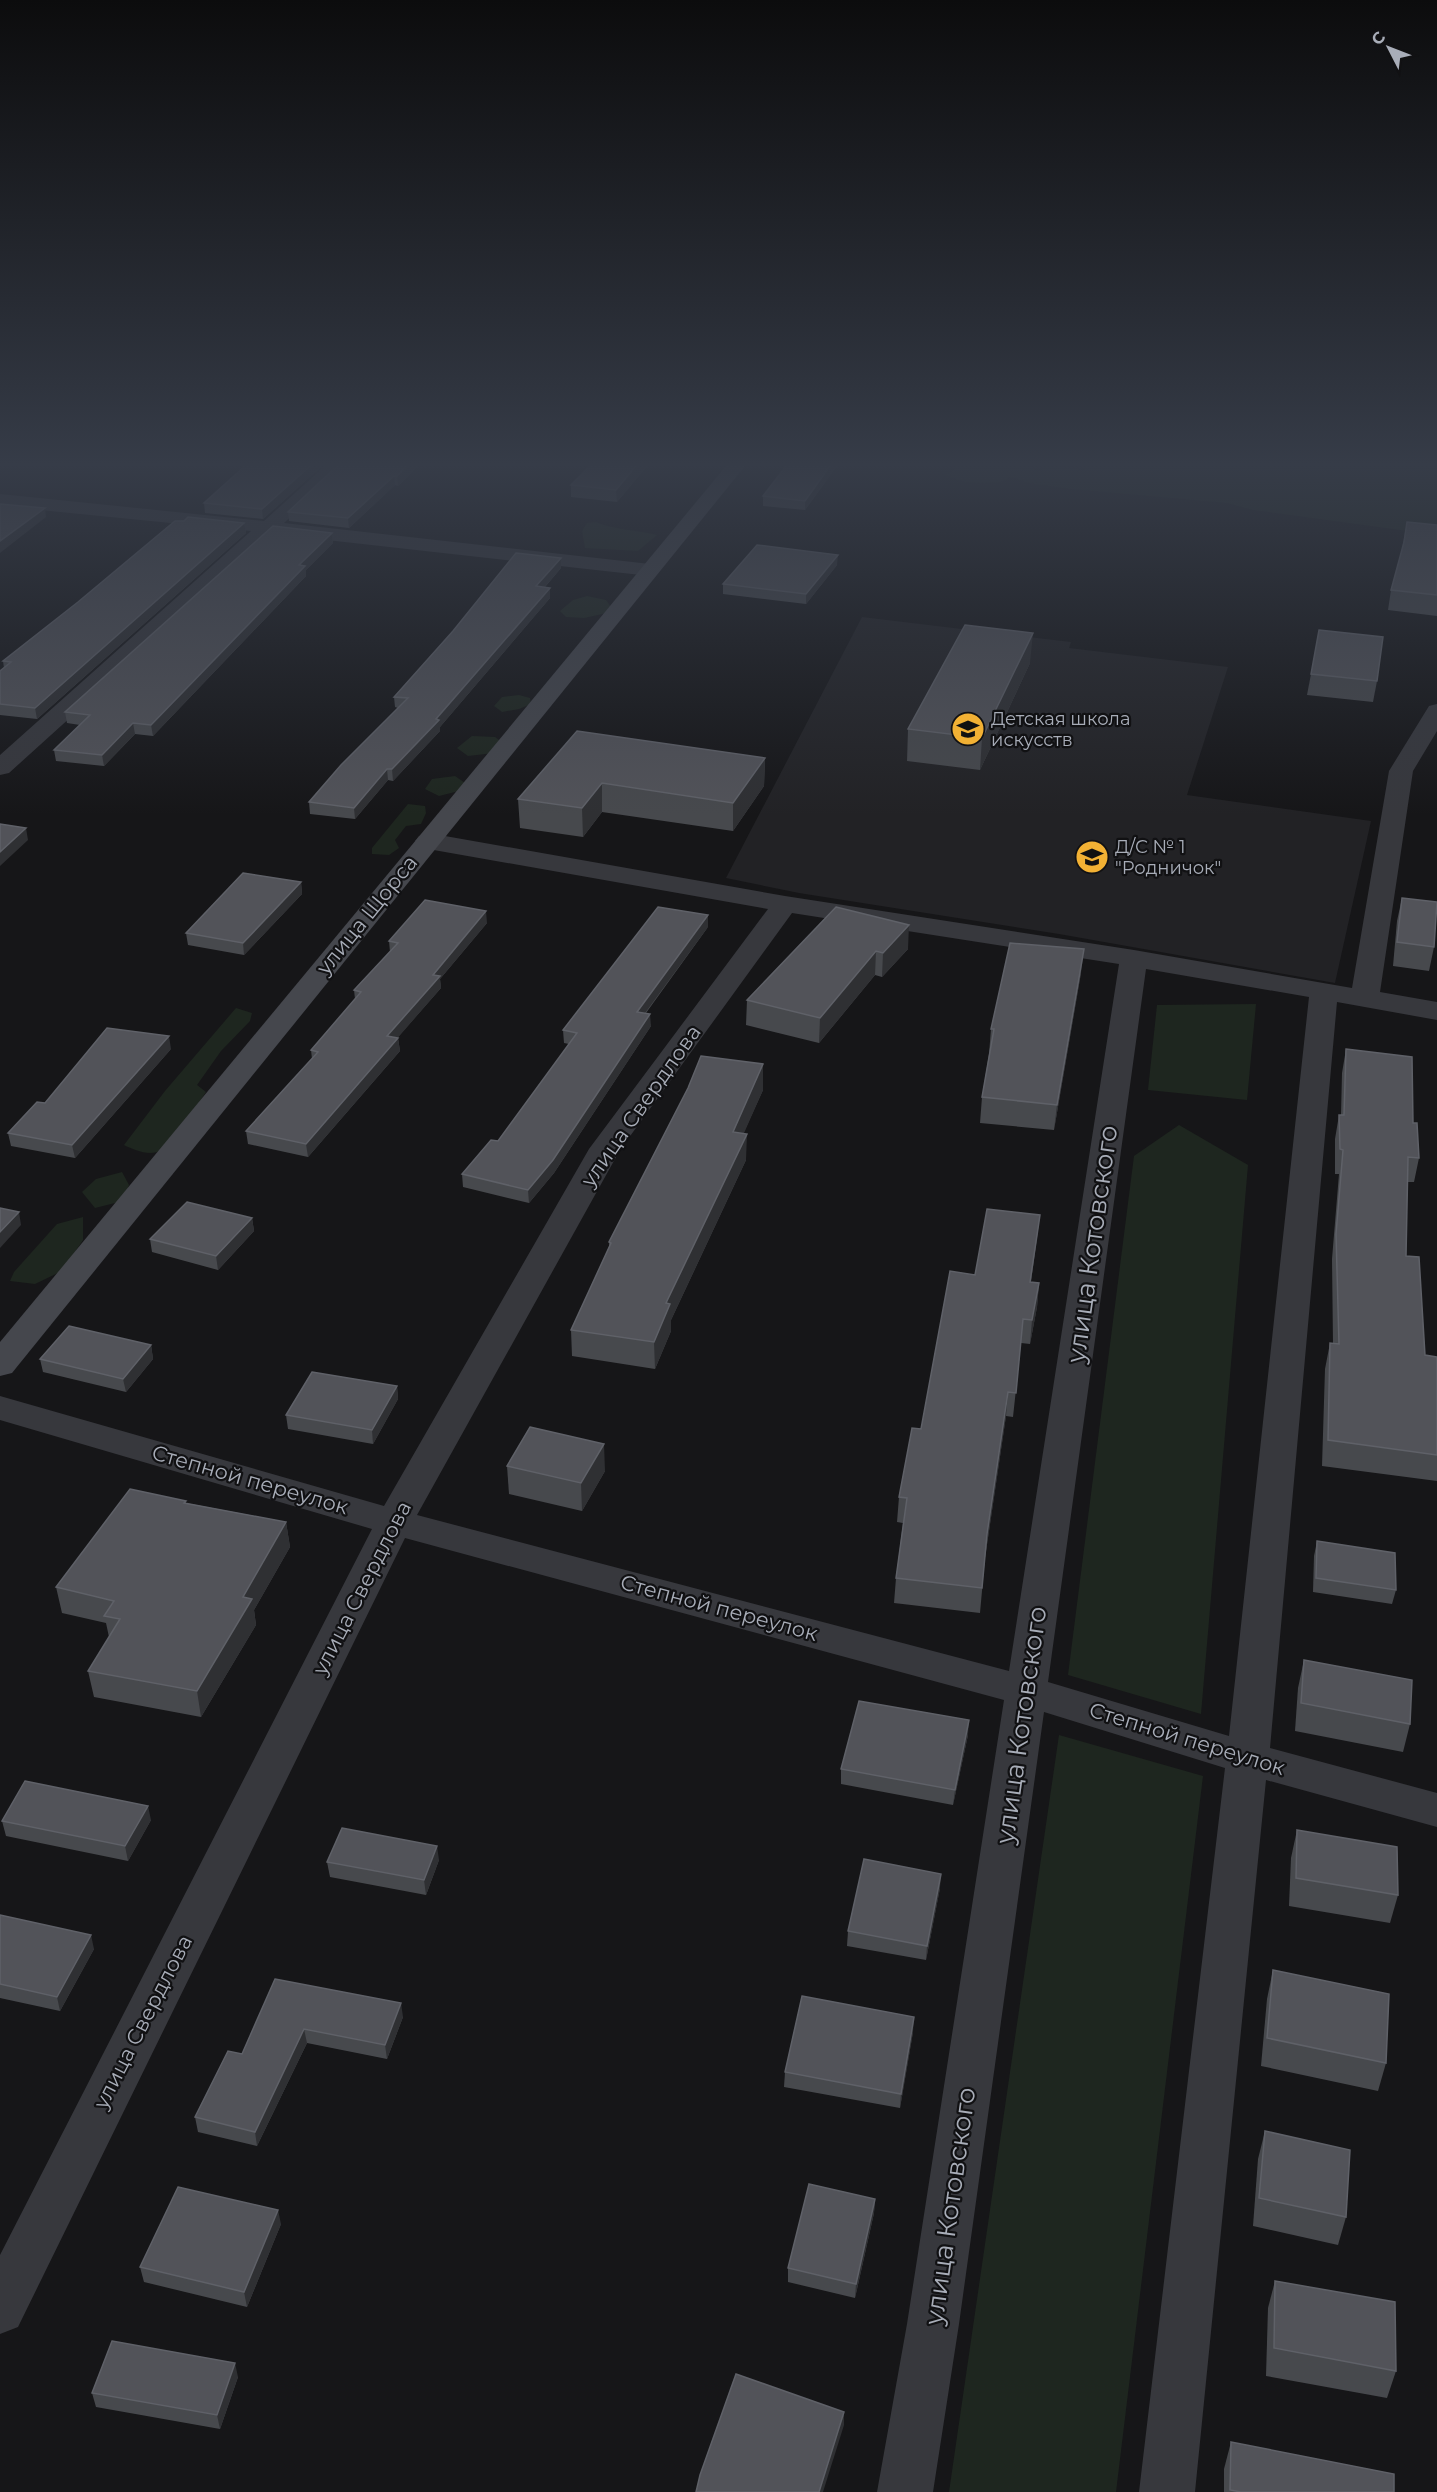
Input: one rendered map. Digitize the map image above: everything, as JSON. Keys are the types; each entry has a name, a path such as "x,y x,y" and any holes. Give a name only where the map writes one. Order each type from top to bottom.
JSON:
{"street":[{"path":"0,768 207,582"},
{"name":"улица Щорса","path":"0,1365 640,582"},
{"path":"1365,998 1401,771 1437,711"},
{"path":"428,841 785,904 1134,958 1437,1011"},
{"name":"улица Свердлова","path":"0,2309 394,1522 605,1149 785,904"},
{"name":"улица Котовского","path":"905,2492 933,2324 1134,958"},
{"path":"1167,2492 1264,1607 1324,991"},
{"name":"Степной переулок","path":"0,1408 394,1522 1026,1691 1246,1758 1437,1810"}],"shaded area":[{"path":"587,596 606,600 611,607 607,613 584,618 566,617 560,611 573,600"},
{"path":"862,617 1071,642 1069,648 1228,667 1187,795 1371,821 1335,983 1059,934 799,893 726,878"},
{"path":"519,695 530,698 531,704 502,712 494,706 502,697"},
{"path":"472,736 495,737 503,743 494,753 468,756 457,748"},
{"path":"455,776 465,783 459,791 439,796 425,789 432,779"},
{"path":"408,804 425,806 426,813 421,824 406,826 395,840 399,848 389,855 372,854 372,848"},
{"path":"1256,1004 1247,1100 1148,1090 1157,1005"},
{"path":"236,1008 252,1013 250,1021 221,1051 197,1085 206,1092 179,1134 166,1148 151,1153 141,1152 124,1145 165,1091"},
{"path":"1179,1125 1248,1165 1201,1714 1068,1675 1134,1156"},
{"path":"122,1172 129,1185 123,1201 95,1208 82,1192 96,1179"},
{"path":"83,1217 83,1240 62,1271 35,1284 10,1281 14,1272 57,1224"},
{"path":"1059,1735 1203,1776 1116,2492 949,2492"}],"building":[{"path":"102,582 177,582 35,708 0,704 0,671 11,662 3,661"},
{"path":"210,582 289,582 151,725 133,723 102,755 54,750 90,715 65,712"},
{"path":"492,582 539,582 536,586 550,588 436,719 439,720 392,769 387,769 354,808 309,802 341,765 408,698 394,697 453,631"},
{"path":"724,582 816,582 806,594 723,584"},
{"path":"1393,582 1437,582 1437,595 1391,590"},
{"path":"965,625 1033,633 982,738 908,729"},
{"path":"1319,630 1383,637 1377,681 1311,674"},
{"path":"577,731 765,758 733,803 602,783 582,808 518,799"},
{"path":"0,824 26,828 0,852"},
{"path":"243,873 301,882 243,943 186,933"},
{"path":"1402,898 1437,902 1434,947 1397,942"},
{"path":"425,900 486,911 433,975 440,976 387,1036 398,1038 306,1144 246,1131 318,1052 311,1050 361,992 354,990 398,943 389,941"},
{"path":"658,907 708,915 637,1012 650,1014 553,1160 528,1190 462,1174 491,1140 498,1141 577,1033 563,1030"},
{"path":"836,907 909,925 883,953 876,951 820,1018 747,1000"},
{"path":"1010,943 1084,949 1057,1105 982,1097 994,1029 991,1029"},
{"path":"107,1028 169,1036 72,1145 8,1133 37,1102 45,1103"},
{"path":"1346,1049 1412,1057 1413,1123 1417,1123 1419,1158 1408,1157 1406,1256 1419,1257 1425,1355 1437,1357 1437,1455 1328,1440 1330,1343 1339,1344 1336,1234 1343,1150 1340,1149 1339,1115 1344,1115"},
{"path":"701,1056 763,1064 733,1132 747,1134 666,1303 670,1304 654,1342 571,1330 611,1243 609,1242 688,1088"},
{"path":"187,1202 252,1218 216,1256 150,1239"},
{"path":"0,1208 19,1212 0,1232"},
{"path":"987,1209 1040,1215 1030,1282 1039,1283 1032,1320 1023,1319 1016,1393 1008,1392 987,1534 982,1588 896,1578 907,1498 899,1497 912,1428 921,1429 950,1271 975,1275"},
{"path":"69,1326 151,1345 123,1379 40,1359"},
{"path":"312,1372 397,1386 372,1430 286,1415"},
{"path":"530,1427 604,1444 581,1483 507,1466"},
{"path":"130,1489 186,1501 184,1503 286,1522 243,1597 252,1599 197,1691 88,1671 120,1619 104,1616 114,1601 56,1587"},
{"path":"1317,1541 1395,1553 1396,1590 1316,1578"},
{"path":"1304,1660 1412,1680 1410,1724 1301,1703"},
{"path":"859,1701 969,1720 955,1790 841,1769"},
{"path":"25,1781 148,1806 125,1846 2,1821"},
{"path":"342,1828 437,1846 424,1880 327,1862"},
{"path":"1297,1830 1397,1847 1398,1895 1296,1878"},
{"path":"864,1859 941,1874 927,1946 848,1931"},
{"path":"0,1915 91,1935 57,1997 0,1984"},
{"path":"1273,1970 1389,1994 1386,2063 1267,2038"},
{"path":"275,1979 401,2003 385,2045 304,2029 255,2132 195,2117 228,2051 242,2054"},
{"path":"802,1996 914,2017 901,2094 785,2072"},
{"path":"1265,2131 1350,2150 1346,2217 1259,2198"},
{"path":"809,2184 875,2199 856,2284 788,2268"},
{"path":"178,2187 278,2210 244,2292 140,2267"},
{"path":"1275,2281 1395,2302 1396,2371 1274,2348"},
{"path":"112,2341 235,2363 217,2415 92,2393"},
{"path":"736,2374 844,2412 819,2492 696,2492"},
{"path":"1231,2442 1394,2474 1394,2492 1241,2492 1230,2490"}],"place":[{"name":"Детская школа искусств","path":"968,729"},
{"name":"Д/С № 1 \"Родничок\"","path":"1092,857"}]}
